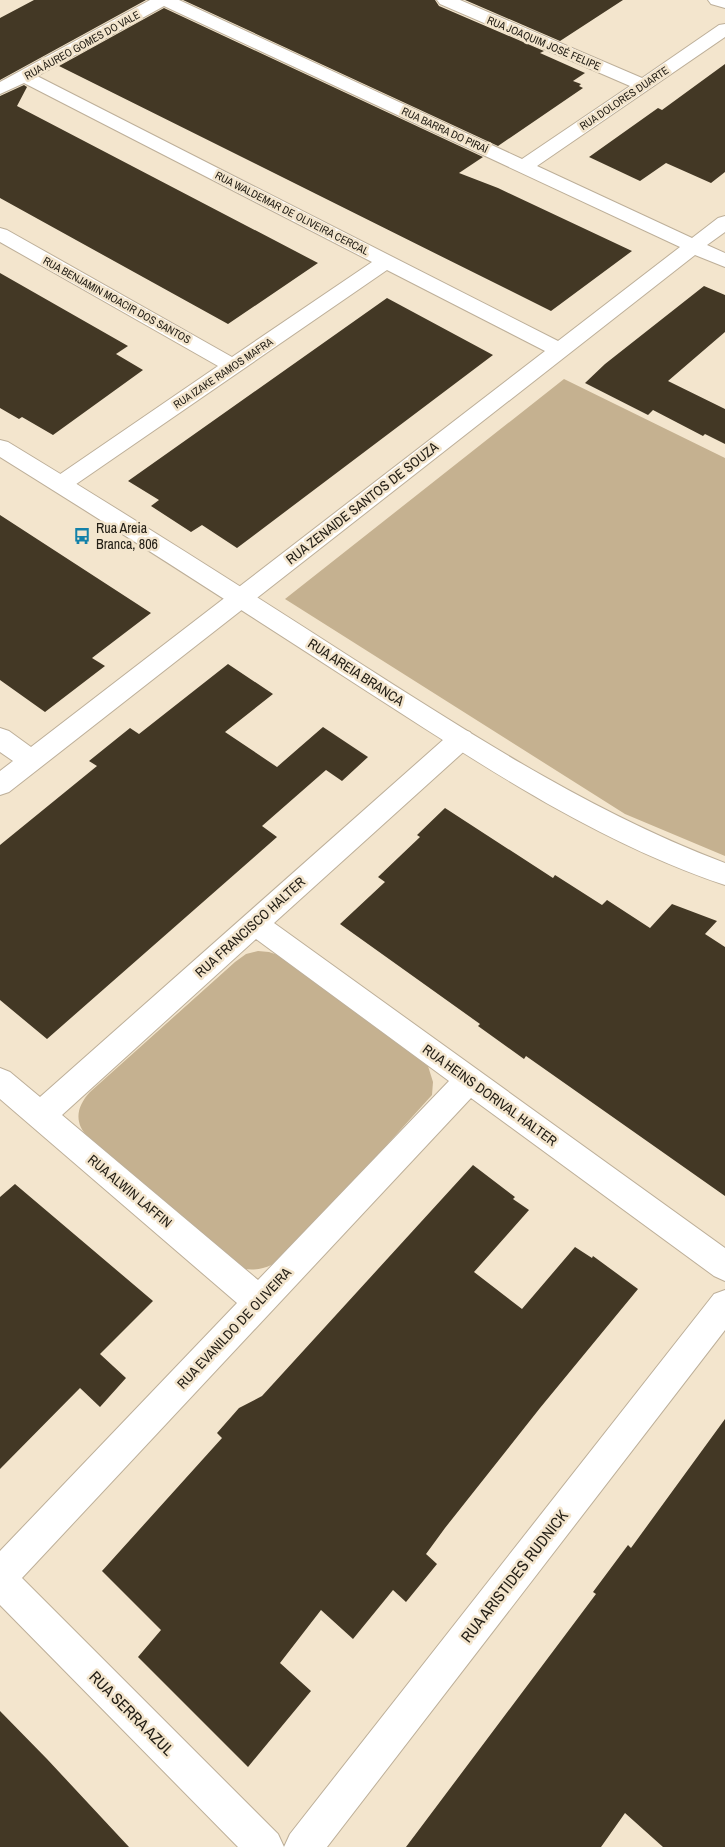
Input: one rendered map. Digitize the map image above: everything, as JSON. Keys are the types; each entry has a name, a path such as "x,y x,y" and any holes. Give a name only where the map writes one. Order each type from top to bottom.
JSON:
{"street":[{"name":"RUA ÁUREO GOMES DO VALE","path":"0,89 164,0"},
{"name":"RUA BARRA DO PIRAÍ","path":"164,0 725,261"},
{"name":"RUA JOAQUIM JOSÉ FELIPE","path":"446,0 643,85"},
{"path":"717,0 725,3"},
{"name":"RUA DOLORES DUARTE","path":"524,167 725,29"},
{"name":"RUA WALDEMAR DE OLIVEIRA CERCAL","path":"24,76 560,350"},
{"name":"RUA ZENAIDE SANTOS DE SOUZA","path":"0,785 725,222"},
{"name":"RUA BENJAMIN MOACIR DOS SANTOS","path":"0,234 233,366"},
{"name":"RUA IZAKE RAMOS MAFRA","path":"61,484 386,261"},
{"name":"RUA AREIA BRANCA","path":"0,447 461,739 602,821 654,846 725,874"},
{"path":"0,738 31,761"},
{"name":"RUA FRANCISCO HALTER","path":"40,1116 461,739"},
{"name":"RUA HEINS DORIVAL HALTER","path":"254,924 725,1266"},
{"name":"RUA EVANILDO DE OLIVEIRA","path":"0,1578 469,1080"},
{"name":"RUA ALWIN LAFFIN","path":"0,1082 259,1301"},
{"name":"RUA ARISTIDES RUDNICK","path":"303,1847 725,1305"},
{"name":"RUA SERRA AZUL","path":"0,1578 265,1847"}],"shaded area":[{"path":"564,379 725,458 725,856 625,814 285,599"},
{"path":"258,951 278,955 428,1066 433,1082 432,1095 288,1254 268,1267 244,1269 88,1137 80,1126 78,1115 82,1103 90,1092 235,962 246,954"}],"building":[{"path":"34,0 146,0 0,80 0,18"},
{"path":"183,0 435,0 439,6 544,51 540,53 585,73 573,81 581,84 579,86 583,88 498,146"},
{"path":"465,0 623,0 560,41"},
{"path":"164,8 483,157 459,173 498,188 632,251 551,311 59,66"},
{"path":"725,64 725,172 711,183 666,163 640,181 589,157 658,108 662,110"},
{"path":"24,85 27,87 17,106 318,263 228,324 0,198 0,96"},
{"path":"0,273 128,346 116,354 143,370 53,435 22,417 19,419 0,408"},
{"path":"704,286 725,295 725,332 668,381 725,409 725,444 705,434 703,436 653,410 648,415 585,383 605,364"},
{"path":"387,298 493,355 237,548 202,525 191,532 151,506 159,500 128,481"},
{"path":"0,515 151,613 92,658 105,666 45,712 0,680"},
{"path":"228,664 273,694 225,732 277,767 323,727 368,757 342,781 326,770 262,826 277,837 47,1039 0,1000 0,845 97,766 89,761 130,728 139,734"},
{"path":"445,808 553,878 555,875 602,905 607,900 650,928 672,904 717,921 705,934 725,947 725,1196 526,1056 524,1059 478,1026 480,1024 340,924 385,882 378,877 420,837 417,835"},
{"path":"473,1165 529,1210 474,1272 522,1309 575,1247 592,1258 593,1256 638,1289 445,1528 426,1554 437,1564 406,1602 393,1590 353,1639 321,1610 280,1663 311,1691 248,1767 138,1657 161,1630 102,1571 222,1438 217,1433 239,1408 262,1396"},
{"path":"15,1184 153,1301 100,1354 126,1378 100,1407 80,1388 0,1469 0,1197"},
{"path":"725,1419 725,1847 663,1847 625,1813 601,1847 406,1847 596,1594 593,1592 628,1545 631,1548"},
{"path":"0,1711 47,1759 129,1847 0,1847"}],"place":[{"name":"Rua Areia Branca, 806","path":"82,536"}]}
